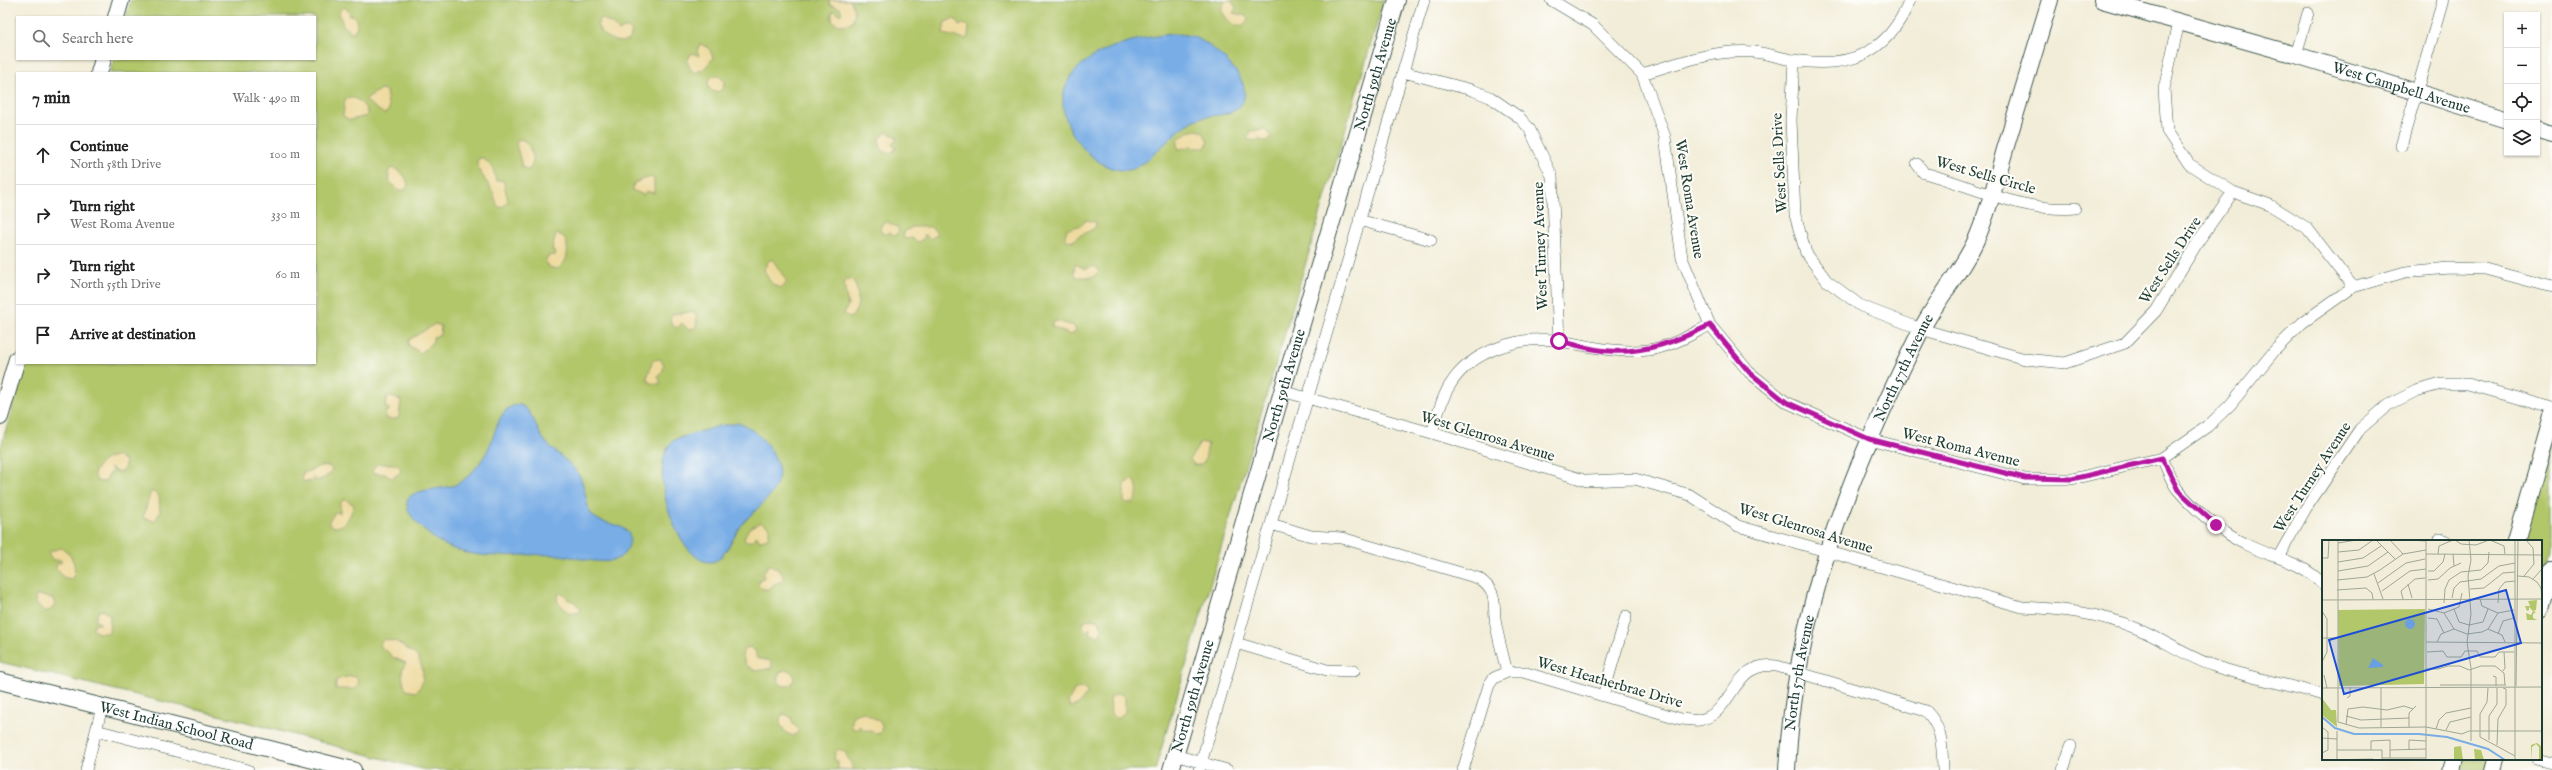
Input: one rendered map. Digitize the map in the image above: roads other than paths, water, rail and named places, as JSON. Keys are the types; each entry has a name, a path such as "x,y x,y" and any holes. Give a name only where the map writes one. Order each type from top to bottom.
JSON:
{"street":[{"path":"116,16 121,0"},
{"name":"North 59th Avenue","path":"1173,763 1397,0"},
{"name":"North 59th Avenue","path":"1200,766 1424,0"},
{"name":"West Roma Avenue","path":"1551,0 1593,25 1642,74 1664,137 1682,258 1710,325 1749,372 1786,402 1869,439 2025,478 2072,479 2162,458 2208,426 2230,405 2275,350 2302,323 2353,287 2405,272 2449,268 2485,269 2552,287"},
{"path":"1642,74 1703,55 1754,52 1794,60 1832,63 1866,54 1890,36 1910,0"},
{"name":"North 57th Avenue","path":"1787,770 1789,726 1798,672 1826,551 1852,477 1921,330 1975,241 1992,196 2050,0"},
{"name":"West Campbell Avenue","path":"2102,0 2296,55 2504,119"},
{"path":"2400,146 2443,0"},
{"path":"2296,55 2308,13"},
{"path":"2179,22 2164,88 2167,131 2189,164 2233,192 2270,205 2307,228 2353,287"},
{"path":"99,72 104,60"},
{"name":"West Sells Drive","path":"1794,60 1791,120 1795,215 1806,253 1827,281 1861,306 1921,330 2025,359 2065,363 2124,344 2156,311 2199,240 2233,192"},
{"name":"West Turney Avenue","path":"1403,72 1472,90 1490,97 1519,117 1528,128 1552,176 1559,341"},
{"path":"2540,130 2552,134"},
{"name":"West Sells Circle","path":"1917,164 1924,174 1992,196 2057,210 2075,208"},
{"path":"1360,220 1430,240"},
{"path":"1432,433 1450,384 1464,368 1479,358 1513,342 1559,341 1609,352 1649,350 1677,342 1710,325"},
{"path":"0,417 16,362"},
{"name":"West Turney Avenue","path":"2279,556 2306,508 2360,429 2388,405 2416,391 2440,384 2468,384 2552,408"},
{"name":"West Glenrosa Avenue","path":"1282,391 1432,433 1587,481 1635,479 1690,496 1738,526 2022,607 2066,609 2105,616 2139,629 2181,653 2214,666 2322,695"},
{"path":"2516,540 2552,417"},
{"path":"2162,458 2178,490 2216,525 2245,544 2279,556 2311,572 2322,583"},
{"path":"1271,524 1311,536 1342,538 1478,578 1486,583 1495,600 1496,622 1507,672 1494,678 1489,685 1463,770"},
{"path":"2542,605 2552,571"},
{"path":"1603,696 1626,616"},
{"path":"1236,643 1327,670 1354,671"},
{"name":"West Heatherbrae Drive","path":"1507,672 1522,672 1681,719 1700,720 1715,712 1745,674 1758,665 1777,666 1926,711 1935,720 1940,732 1943,770"},
{"name":"West Indian School Road","path":"0,681 353,770"},
{"path":"86,770 102,707"},
{"name":"West Indian School Road","path":"96,730 218,766 248,770"},
{"path":"2063,770 2071,746"},
{"path":"2451,770 2454,760"},
{"path":"2493,770 2496,760"},
{"path":"2541,760 2552,763"},
{"path":"1173,763 1227,770"}],"water":[{"path":"1173,34 1197,38 1214,49 1232,66 1244,87 1244,97 1240,106 1231,112 1200,118 1186,125 1142,164 1133,169 1120,170 1106,166 1093,158 1082,147 1073,134 1066,119 1063,105 1064,92 1070,78 1080,66 1093,56 1109,49 1142,39"},
{"path":"521,405 529,412 544,440 577,472 584,487 588,508 592,515 600,521 621,527 629,534 630,541 628,548 623,555 617,559 610,561 595,561 557,555 503,556 469,553 453,549 437,541 412,517 407,507 409,498 426,490 455,485 465,479 474,470 484,456 503,414 514,406"},
{"path":"739,423 754,431 768,445 777,463 779,471 778,479 772,492 741,526 727,550 716,561 710,562 697,557 686,545 676,528 668,508 663,486 663,466 667,450 676,439 719,426"}]}
